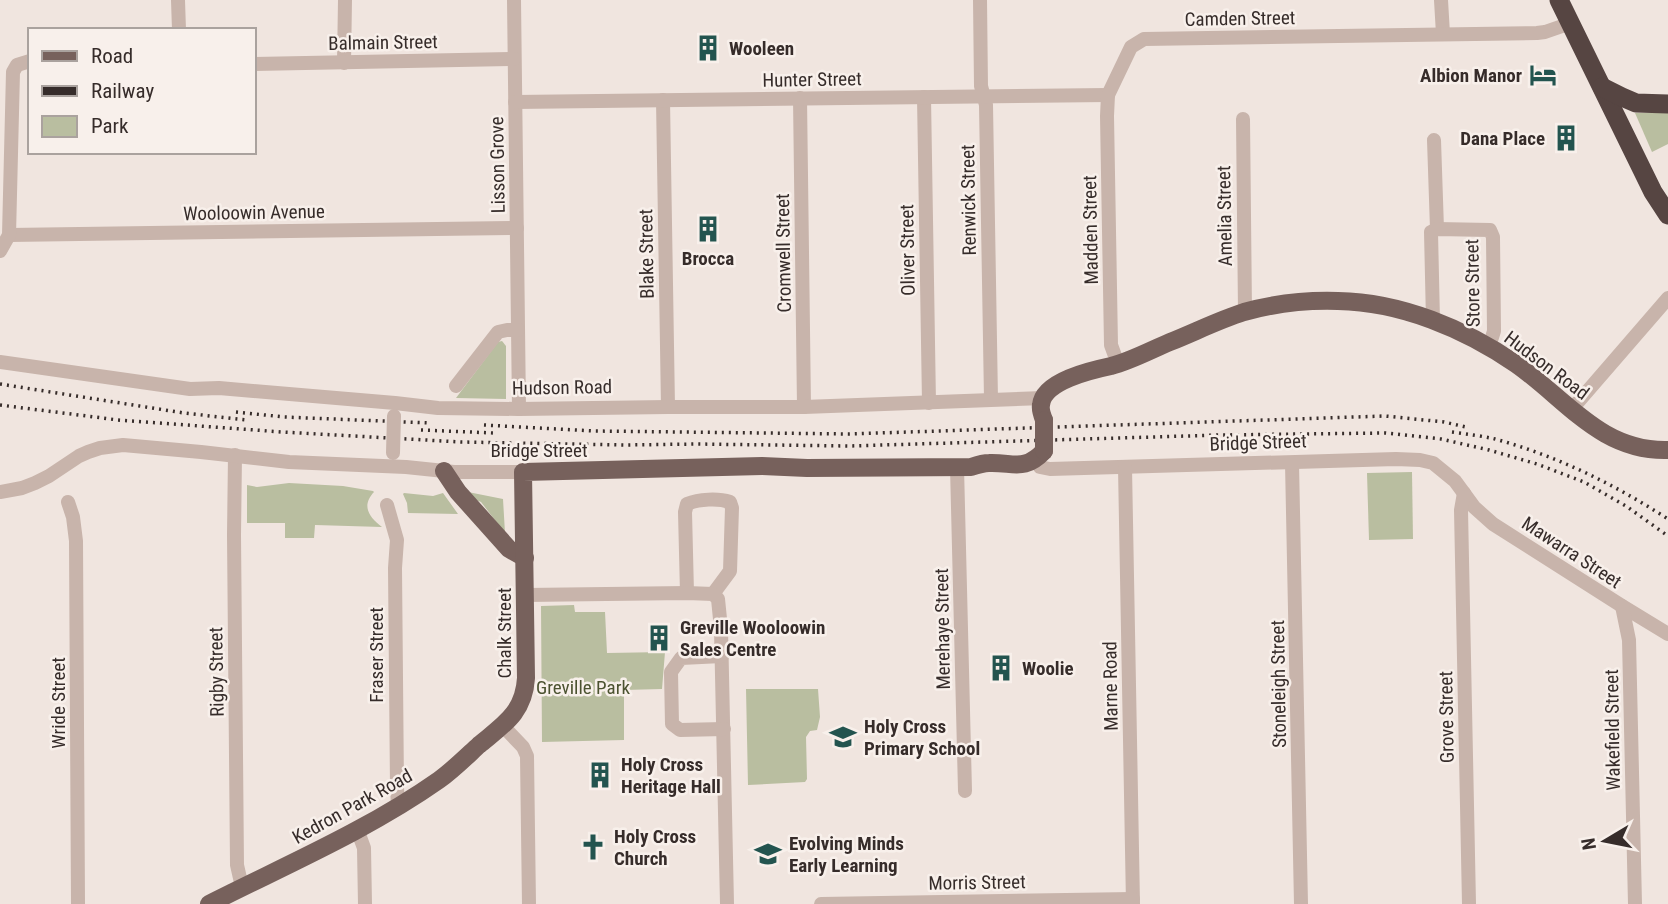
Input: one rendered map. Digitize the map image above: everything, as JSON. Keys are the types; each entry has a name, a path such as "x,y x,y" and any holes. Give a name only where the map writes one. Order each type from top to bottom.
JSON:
{"highway":[{"path":"1559,0 1653,192 1668,215"},
{"path":"1602,87 1636,103 1668,104"}],"main road":[{"name":"Hudson Road","path":"1048,399 1052,387 1063,381 1118,364 1245,312 1279,305 1338,300 1367,303 1433,321 1489,347 1518,366 1590,424 1616,441 1635,447 1668,450"},
{"path":"1042,459 1044,420 1041,406 1048,399"},
{"name":"Bridge Street","path":"523,472 762,467 964,467 987,463 1009,465 1042,459"},
{"path":"443,471 458,492 509,549 525,558"},
{"name":"Chalk Street","path":"503,726 518,707 525,689 523,472"},
{"name":"Kedron Park Road","path":"209,904 398,806 442,778 503,726"}],"street":[{"path":"178,0 179,28"},
{"path":"344,63 345,0"},
{"name":"Lisson Grove","path":"514,0 519,410"},
{"name":"Renwick Street","path":"980,0 981,81 986,105 991,399"},
{"path":"1441,0 1443,34"},
{"name":"Camden Street","path":"1108,94 1131,47 1144,39 1537,33 1571,23"},
{"name":"Balmain Street","path":"256,64 514,59"},
{"path":"0,251 9,235 12,72 18,62"},
{"name":"Hunter Street","path":"515,102 1108,94"},
{"name":"Madden Street","path":"1108,94 1111,345 1118,364"},
{"name":"Oliver Street","path":"923,97 929,402"},
{"name":"Cromwell Street","path":"800,98 804,407"},
{"name":"Blake Street","path":"663,100 668,407"},
{"name":"Amelia Street","path":"1243,119 1245,312"},
{"name":"Store Street","path":"1434,140 1437,229"},
{"name":"Wooloowin Avenue","path":"9,235 517,228"},
{"name":"Store Street","path":"1433,321 1430,235 1433,230 1484,228 1492,231 1494,327 1489,347"},
{"path":"1572,409 1668,298"},
{"path":"456,386 499,332 518,330"},
{"name":"Hudson Road","path":"0,362 190,389 219,388 394,409 804,407 1048,399"},
{"path":"393,460 394,409"},
{"name":"Bridge Street","path":"0,492 36,483 79,456 109,446 135,446 289,462 393,460 443,471 523,472"},
{"name":"Rigby Street","path":"235,455 237,865 242,887"},
{"name":"Bridge Street","path":"1042,459 1050,469 1420,460 1433,463 1445,471 1464,493"},
{"name":"Stoneleigh Street","path":"1292,463 1301,904"},
{"name":"Merehaye Street","path":"964,467 965,791"},
{"name":"Marne Road","path":"1125,467 1133,902"},
{"name":"Mawarra Street","path":"1464,493 1485,517 1668,634"},
{"name":"Grove Street","path":"1464,493 1461,530 1469,904"},
{"path":"687,593 687,504 695,501 724,500 730,502 732,508 730,571 713,594"},
{"name":"Wride Street","path":"68,502 74,517 76,541 78,904"},
{"name":"Fraser Street","path":"387,505 397,540 395,641 398,806"},
{"path":"1461,530 1485,517"},
{"path":"526,595 687,593 713,594 718,599 722,656 727,904"},
{"name":"Wakefield Street","path":"1622,606 1629,640 1635,904"},
{"path":"1629,640 1637,630 1652,624"},
{"path":"722,656 681,658 671,672 671,685 672,724 680,730 723,729"},
{"path":"503,726 523,747 527,756 528,904"},
{"path":"357,829 365,852 365,904"},
{"name":"Morris Street","path":"821,904 1133,902"}],"green space":[{"path":"1635,113 1668,113 1668,144 1652,152"},
{"path":"502,341 506,346 506,399 456,398 498,342"},
{"path":"1412,472 1413,539 1369,540 1367,473"},
{"path":"289,483 343,486 373,491 368,502 368,511 382,527 315,525 314,538 285,538 285,523 247,523 247,485 257,487"},
{"path":"468,492 503,499 505,533 481,502 471,498"},
{"path":"404,493 433,496 443,493 458,514 408,513"},
{"name":"Greville Park","path":"574,605 575,612 605,612 607,653 665,652 662,689 624,690 624,740 542,742 541,606"},
{"path":"746,689 818,689 820,717 817,730 810,731 806,737 805,782 748,785"}],"railway":[{"path":"0,384 246,420"},
{"path":"0,405 118,420 461,442 849,446 1386,433 1441,439 1537,464 1584,482 1626,506 1668,536"},
{"path":"236,412 284,417 431,423"},
{"path":"484,425 594,431 849,434 1385,416 1466,427"},
{"path":"421,430 494,433"},
{"path":"1452,432 1495,439 1563,463 1627,494 1668,519"}],"place":[{"name":"Wooleen","path":"708,48"},
{"name":"Albion Manor","path":"1543,75"},
{"name":"Dana Place","path":"1566,138"},
{"name":"Brocca","path":"708,229"},
{"name":"Greville Wooloowin Sales Centre","path":"659,638"},
{"name":"Woolie","path":"1001,668"},
{"name":"Holy Cross Primary School","path":"843,737"},
{"name":"Holy Cross Heritage Hall","path":"600,775"},
{"name":"Holy Cross Church","path":"593,847"},
{"name":"Evolving Minds Early Learning","path":"768,854"}]}
